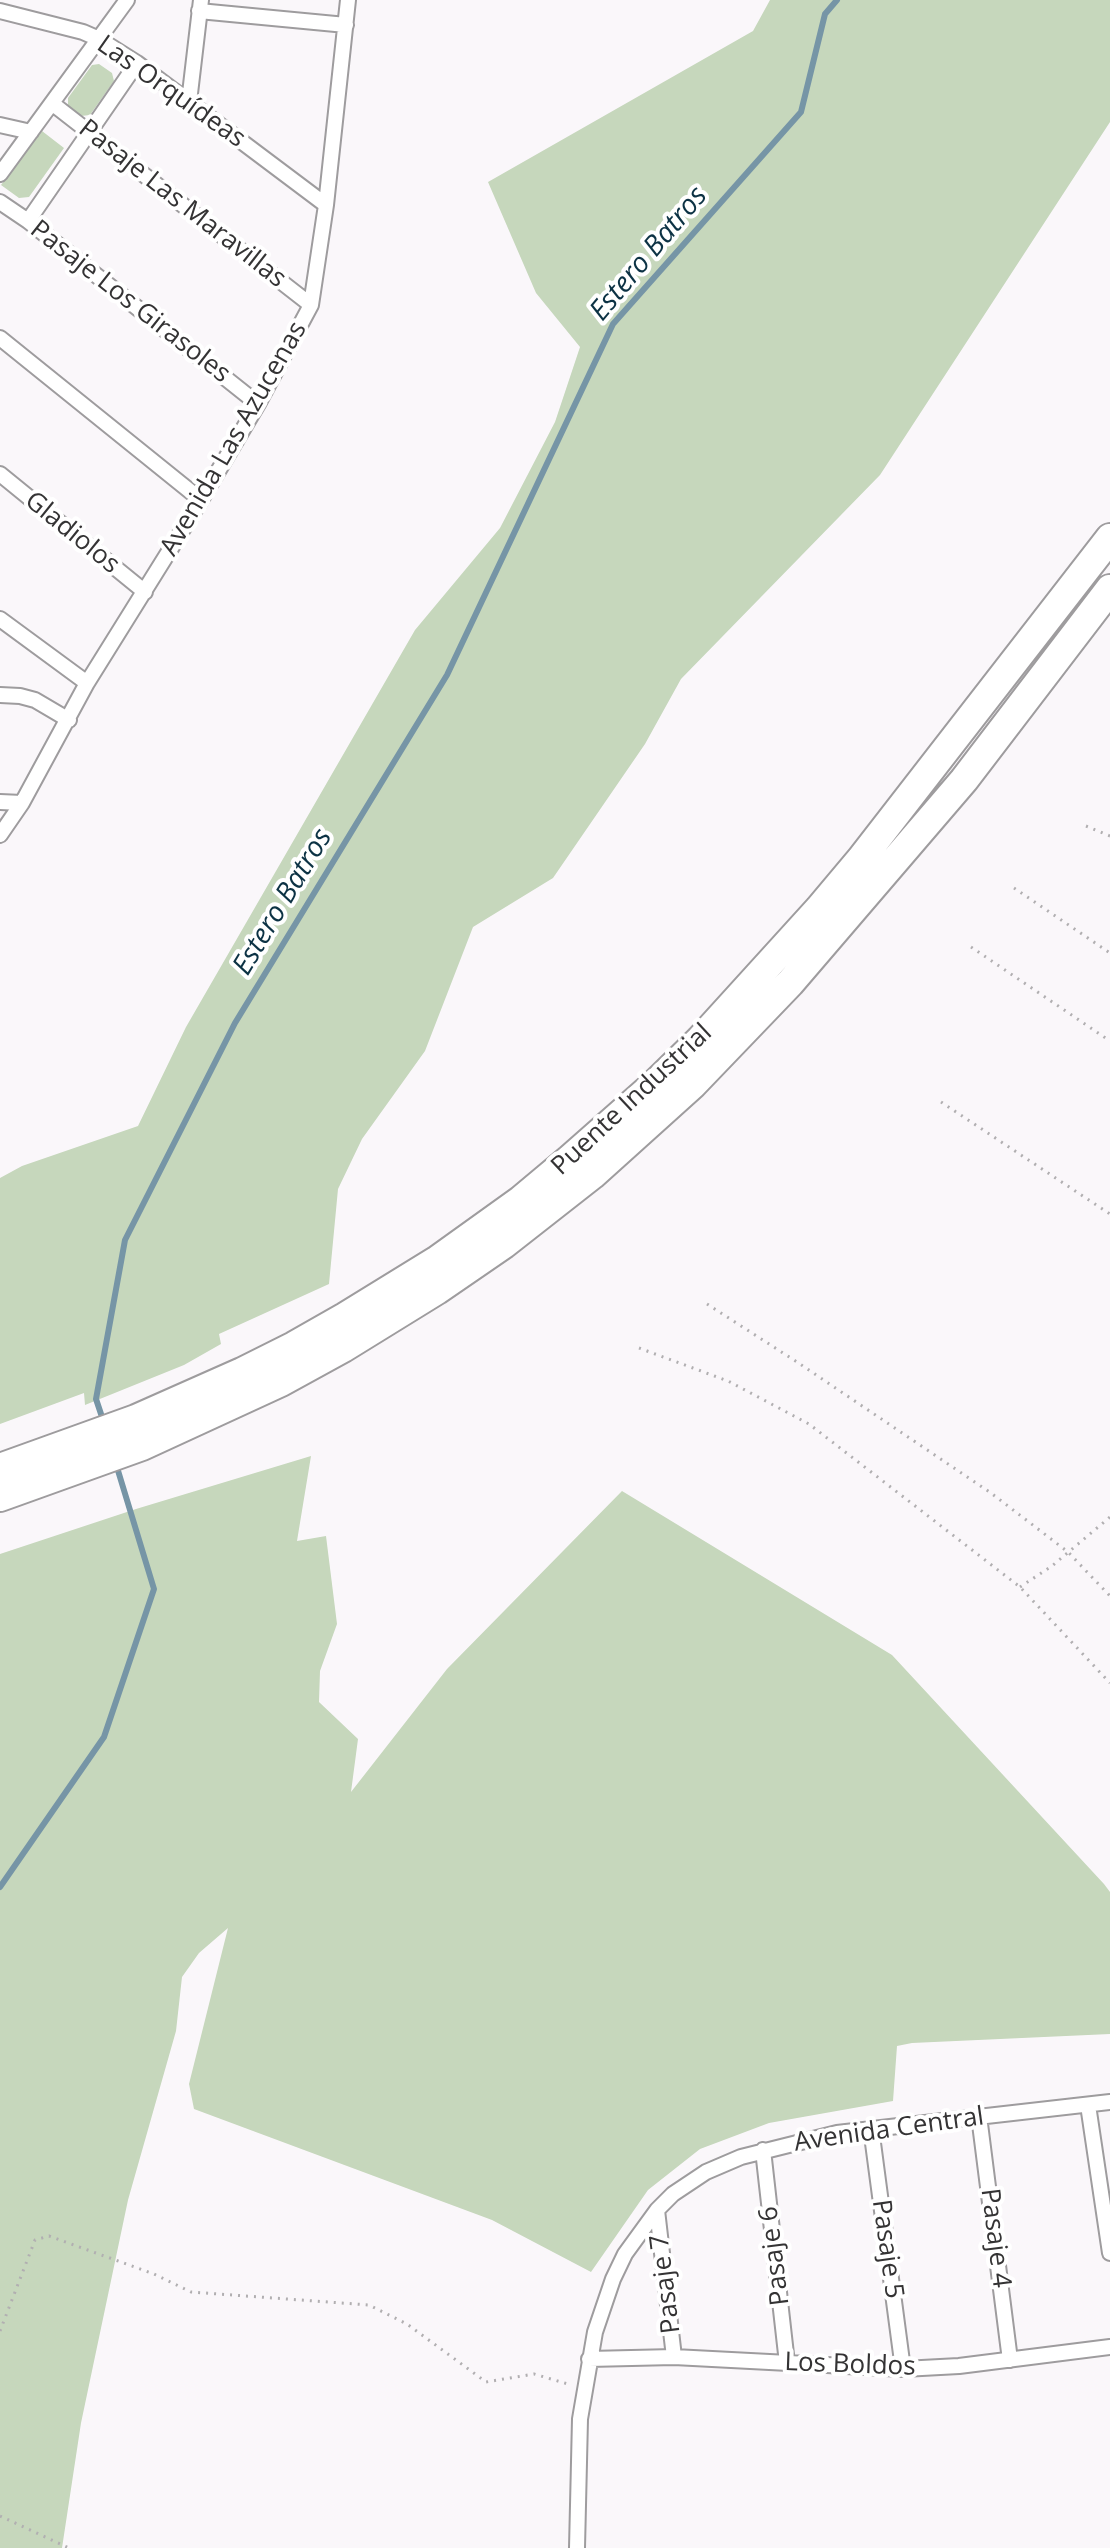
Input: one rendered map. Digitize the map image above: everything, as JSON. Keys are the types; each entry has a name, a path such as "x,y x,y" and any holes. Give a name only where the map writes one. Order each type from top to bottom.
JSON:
{"highway":[{"name":"Puente Industrial","path":"0,1497 142,1446 281,1382 469,1269 700,1040 775,958 861,859 1110,538"},
{"name":"Puente Industrial","path":"0,1468 190,1397 294,1346 529,1210 643,1131 790,983 964,780 1110,589"}],"street":[{"path":"0,174 127,0"},
{"name":"Avenida Las Azucenas","path":"0,835 22,803 87,683 258,404 311,305 326,205 348,0"},
{"path":"189,102 200,5 346,25"},
{"name":"Las Orquídeas","path":"0,11 99,39 137,63 326,205"},
{"path":"28,221 137,63"},
{"name":"Pasaje Las Maravillas","path":"53,104 311,305"},
{"path":"0,125 31,132"},
{"name":"Pasaje Los Girasoles","path":"0,202 258,404"},
{"path":"0,338 201,500"},
{"name":"Gladiolos","path":"0,474 145,592"},
{"path":"0,619 87,683"},
{"path":"0,695 35,700 69,720"},
{"path":"0,802 22,803"},
{"name":"Avenida Central","path":"577,2548 578,2449 584,2389 599,2318 625,2254 657,2210 673,2194 706,2172 763,2150 825,2135 1110,2102"},
{"path":"1088,2105 1110,2253"},
{"name":"Pasaje 4","path":"979,2116 1010,2360"},
{"name":"Pasaje 5","path":"871,2128 903,2369"},
{"name":"Pasaje 6","path":"763,2150 787,2363"},
{"name":"Pasaje 7","path":"657,2210 674,2357"},
{"name":"Los Boldos","path":"589,2359 674,2357 878,2370 959,2366 1110,2347"}],"path":[{"path":"1086,826 1110,836"},
{"path":"1014,888 1110,953"},
{"path":"971,947 1110,1041"},
{"path":"941,1102 1110,1214"},
{"path":"707,1304 991,1493 1068,1552 1110,1596"},
{"path":"639,1348 728,1381 809,1424 1020,1587 1110,1683"},
{"path":"1020,1587 1052,1566 1110,1517"},
{"path":"0,2331 35,2240 49,2236 154,2274 191,2292 369,2305 407,2324 486,2382 534,2374 584,2389"},
{"path":"0,2516 69,2548"}],"green space":[{"path":"770,0 1110,0 1110,122 880,475 681,679 645,744 553,878 473,927 425,1051 362,1139 338,1189 329,1284 219,1334 221,1344 184,1365 85,1405 84,1393 0,1424 0,1178 22,1166 138,1126 186,1027 415,630 500,528 555,422 580,347 536,293 488,182 753,31"},
{"path":"99,64 112,73 114,81 90,115 81,116 68,105 68,98 92,65"},
{"path":"42,131 64,148 29,197 19,198 1,185"},
{"path":"311,1456 297,1541 326,1536 337,1624 320,1671 319,1702 358,1739 351,1792 447,1669 622,1491 892,1655 1104,1884 1110,1892 1110,2034 897,2046 893,2101 769,2123 700,2149 648,2190 591,2272 492,2220 194,2109 189,2084 228,1928 199,1953 182,1977 176,2031 128,2200 81,2423 62,2548 0,2548 0,1554"}],"waterway":[{"name":"Estero Batros","path":"104,1423 96,1399 125,1240 235,1023 447,675 613,324 801,112 825,14 837,0"},
{"name":"Estero Batros","path":"0,1887 104,1737 154,1589 116,1464"}]}
